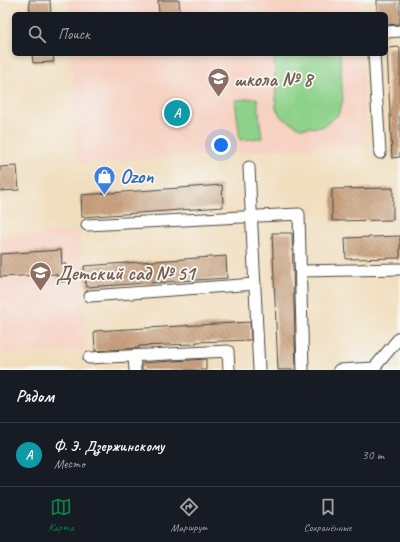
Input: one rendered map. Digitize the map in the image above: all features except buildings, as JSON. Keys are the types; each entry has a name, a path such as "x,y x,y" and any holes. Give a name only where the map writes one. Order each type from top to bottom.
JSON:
{"lane":[{"path":"388,32 400,31"},
{"path":"374,56 380,153"},
{"path":"249,167 259,370"},
{"path":"87,225 299,214 302,271 303,370"},
{"path":"302,271 400,269"},
{"path":"90,296 255,284"},
{"path":"339,370 374,368 400,337"},
{"path":"89,358 228,352 229,370"},
{"path":"134,356 134,370"}],"shaded area":[{"name":"школа № 8","path":"68,0 358,0 359,12 69,12"},
{"name":"школа № 8","path":"71,56 361,56 367,144 78,164"},
{"name":"Детский сад № 51","path":"79,231 86,350 0,355 0,236"}],"green space":[{"path":"274,56 340,56 343,101 338,115 322,127 300,128 281,117 276,108"},
{"path":"257,98 262,138 240,140 235,100"}],"place":[{"name":"школа № 8","path":"219,98"},
{"name":"Ф. Э. Дзержинскому","path":"177,113"},
{"name":"Ozon","path":"105,196"},
{"name":"Детский сад № 51","path":"41,292"}]}
